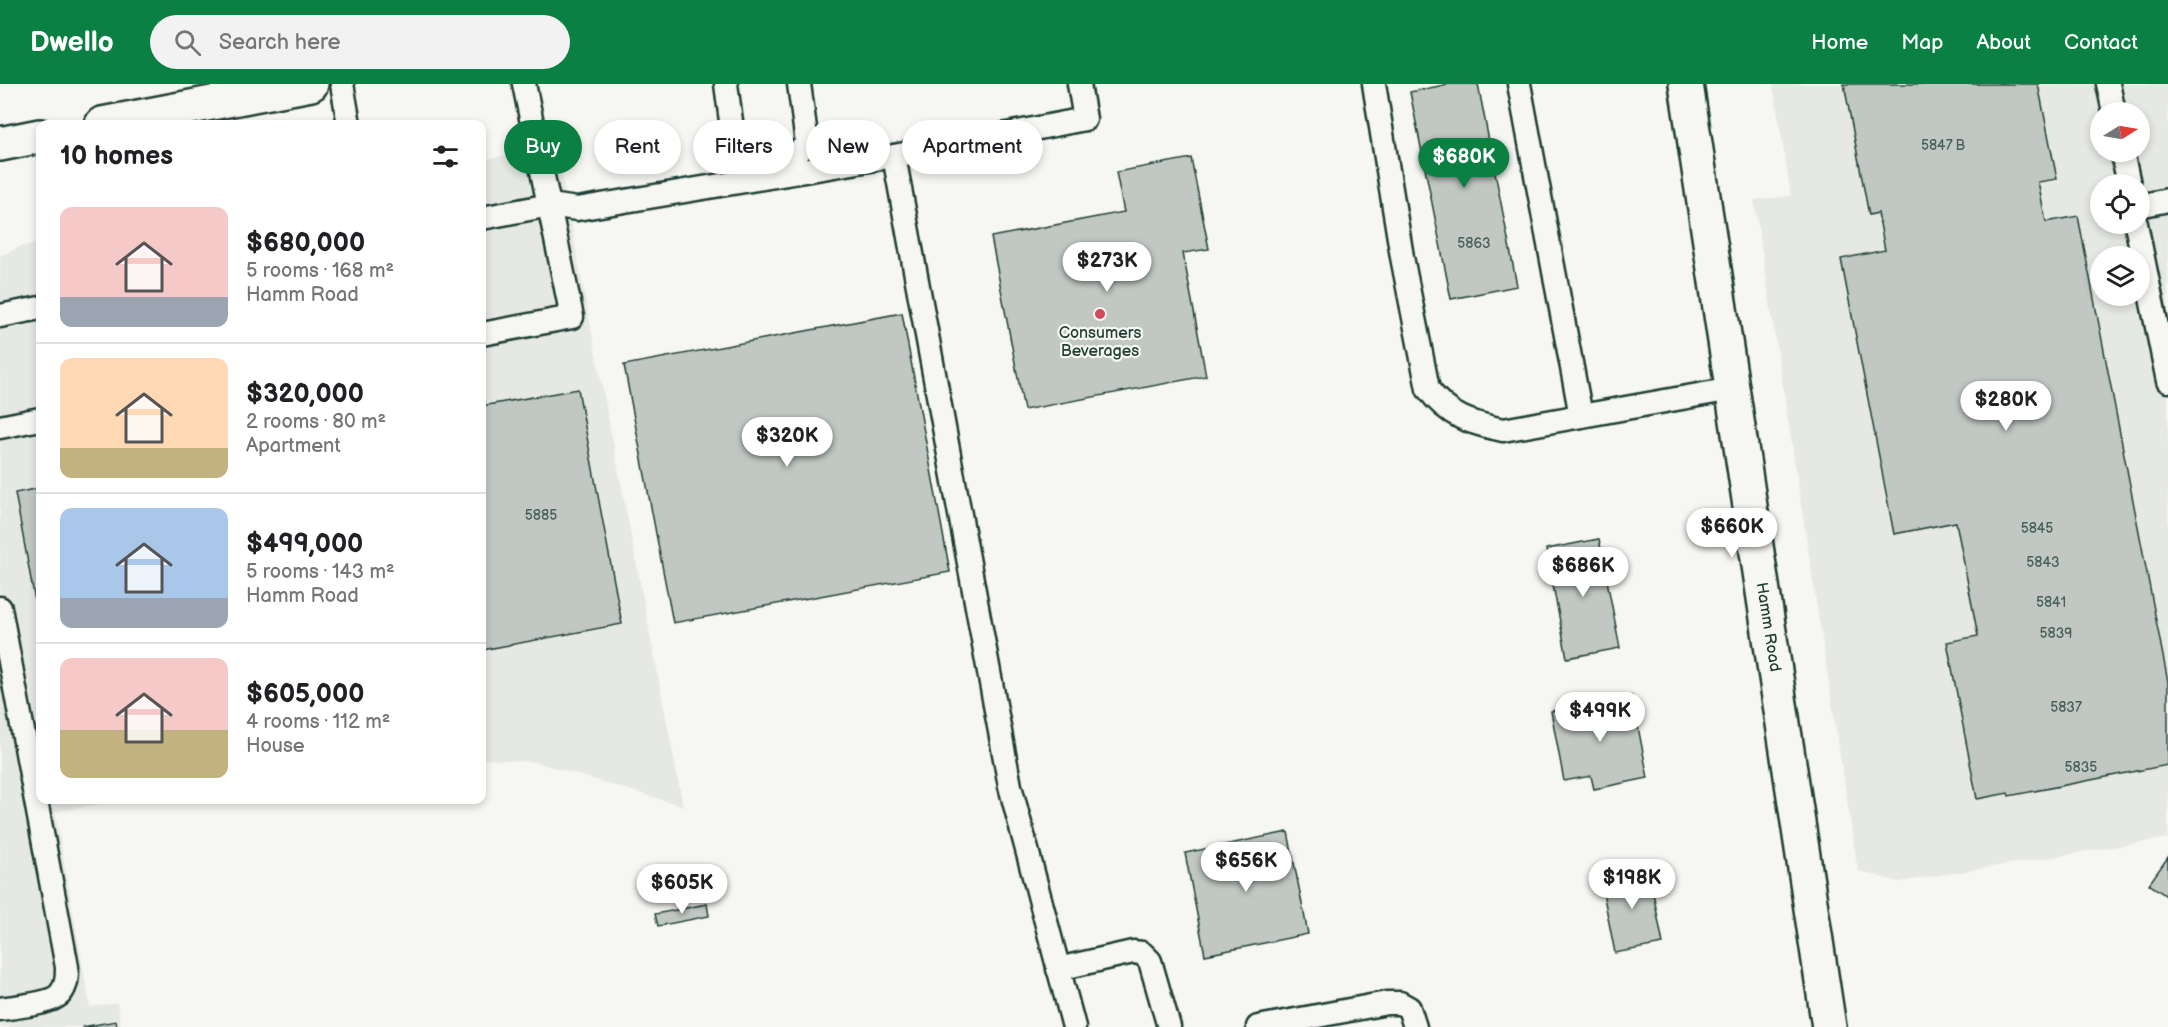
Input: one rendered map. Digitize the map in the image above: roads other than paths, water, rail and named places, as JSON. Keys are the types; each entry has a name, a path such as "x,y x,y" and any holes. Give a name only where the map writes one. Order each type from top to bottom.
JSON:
{"main road":[{"path":"123,120 311,84"},
{"name":"Hamm Road","path":"1686,84 1829,1027"},
{"path":"0,144 36,137"}],"lane":[{"path":"342,84 348,120"},
{"path":"486,333 572,317 524,84"},
{"path":"726,84 736,158 777,175"},
{"path":"777,175 807,143 799,84"},
{"path":"486,217 550,205 577,209 894,156 1086,119 1079,84"},
{"path":"1374,84 1402,257 1428,389 1450,413 1468,421 1503,430 1732,389"},
{"path":"1519,84 1581,416"},
{"path":"2108,84 2112,102"},
{"path":"894,156 1010,786 1074,1027"},
{"path":"2150,204 2168,200"},
{"path":"2138,234 2168,381"},
{"path":"0,316 36,309"},
{"path":"0,427 36,420"},
{"path":"0,608 36,801"},
{"path":"0,1009 45,1001 60,995 67,981 67,967 37,804"},
{"path":"1058,969 1133,952 1142,953 1150,961 1169,1027"},
{"path":"1258,1027 1387,1003 1400,1003 1408,1008 1415,1027"}],"place":[{"name":"Consumers Beverages","path":"1100,314"}]}
